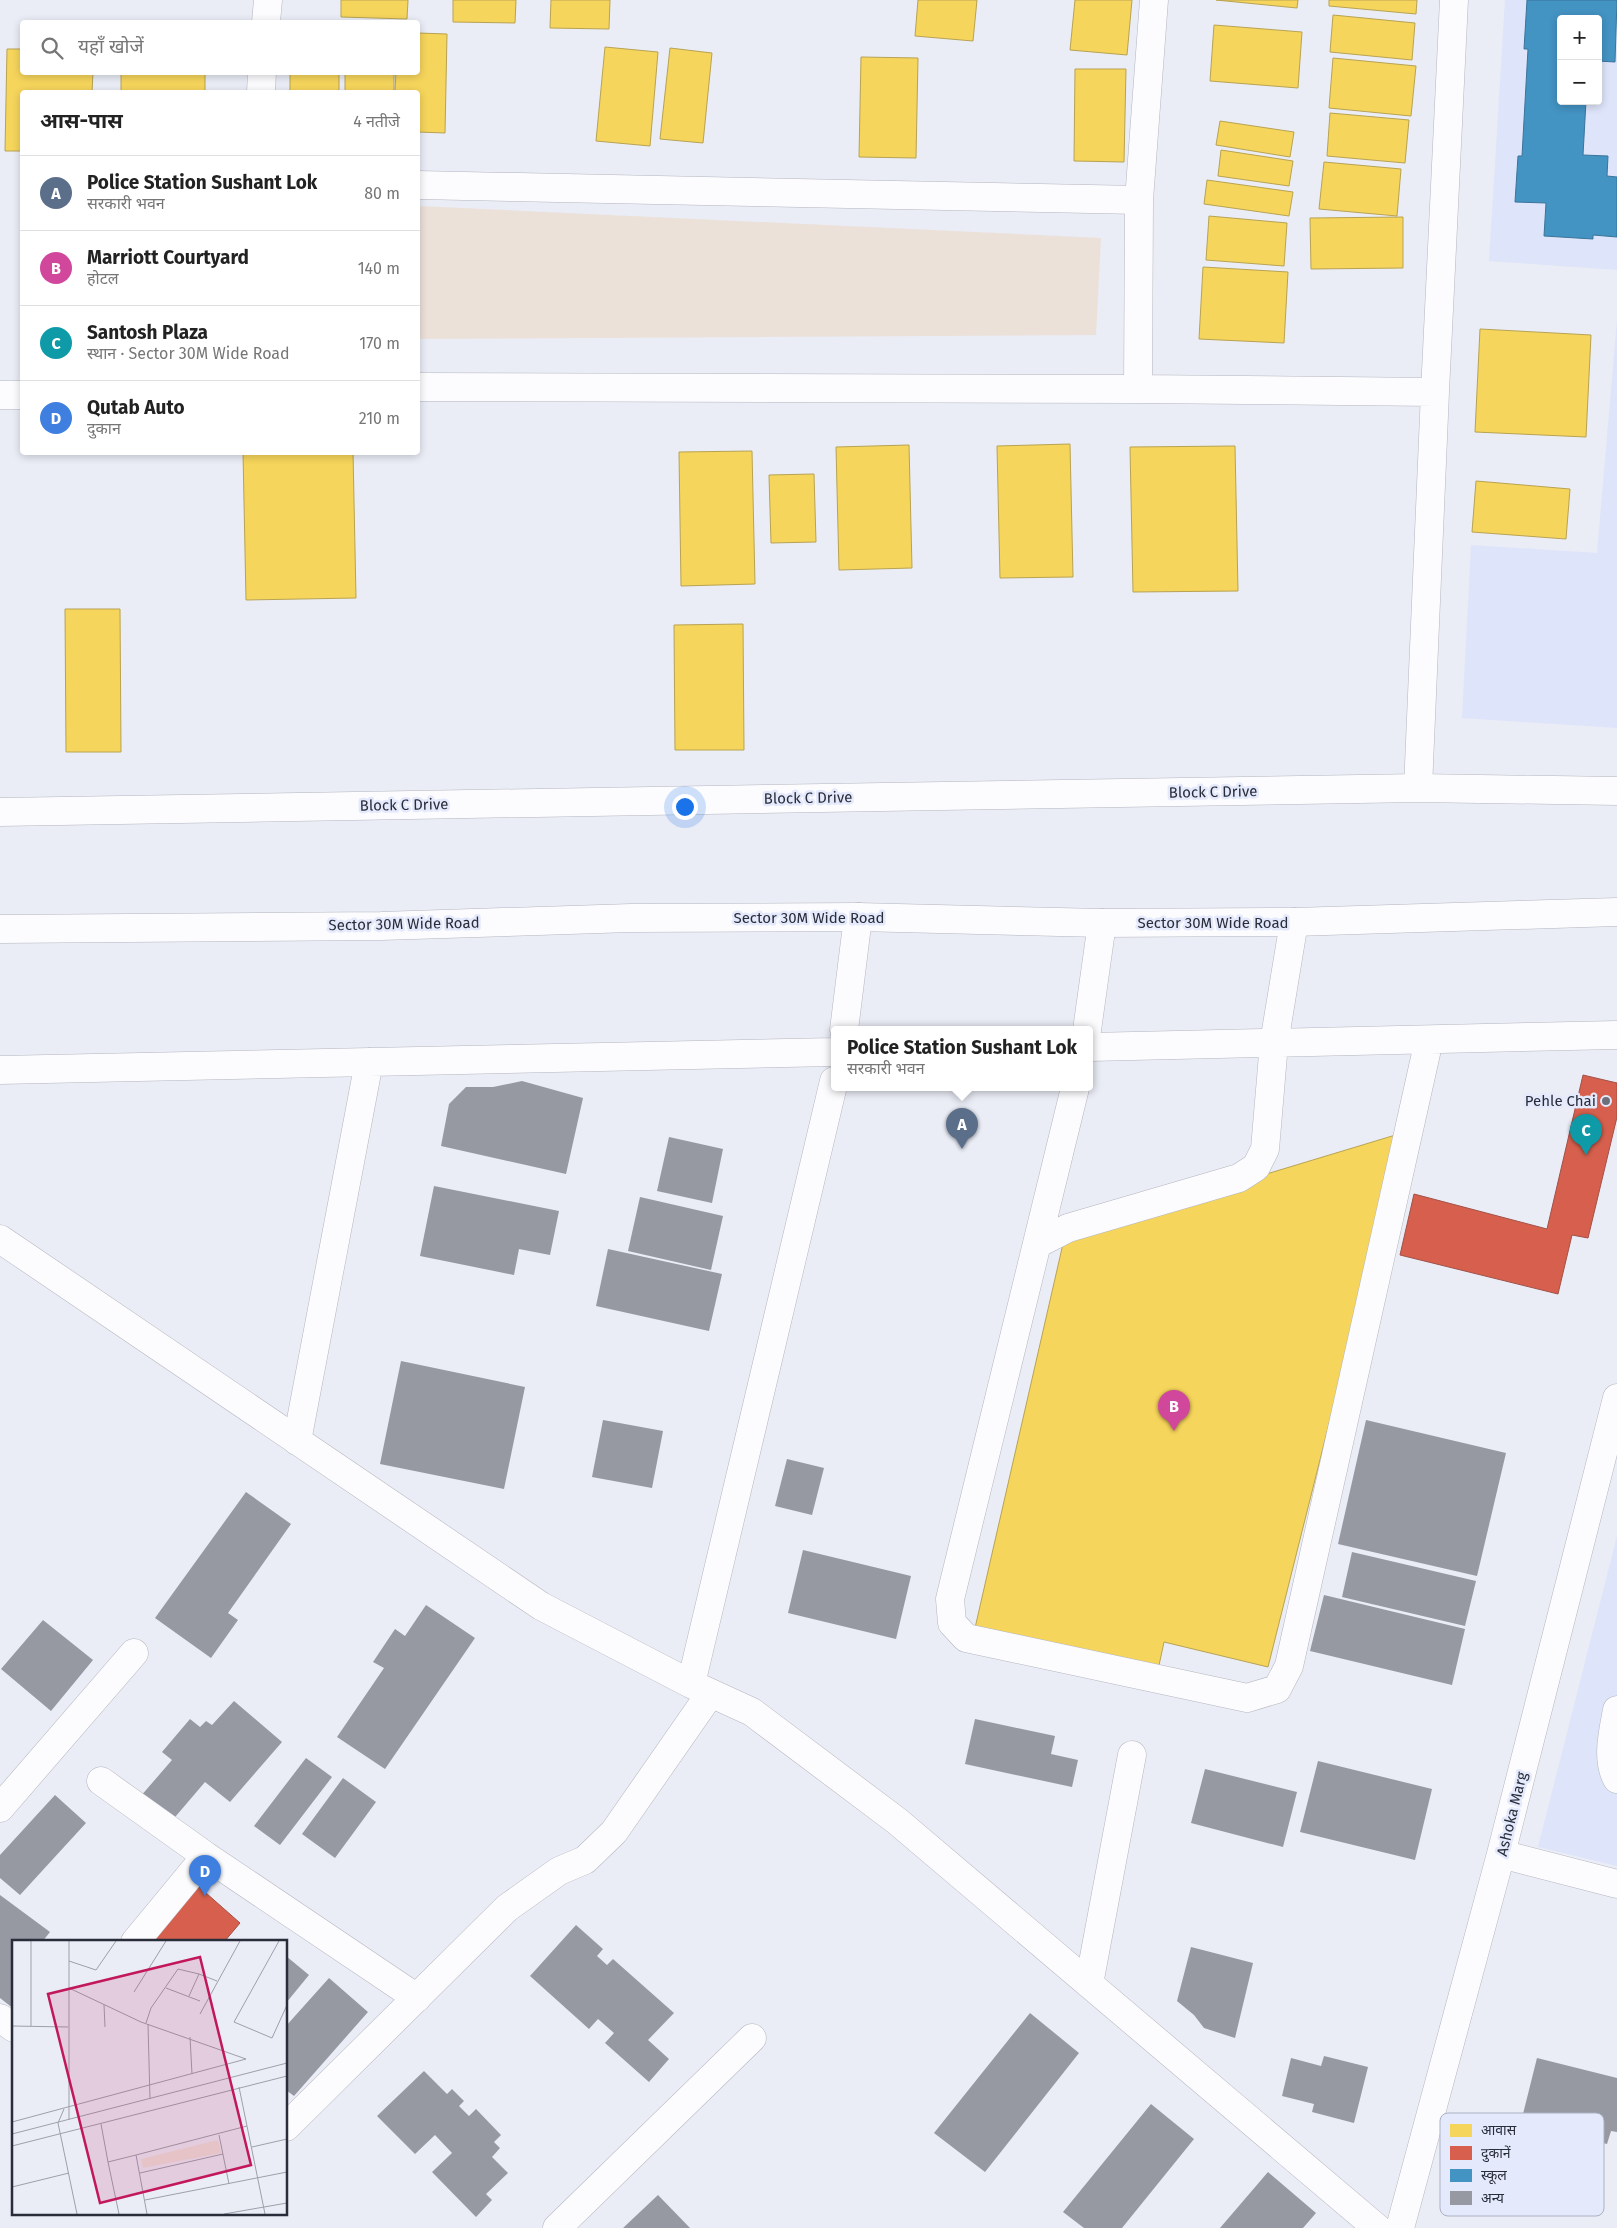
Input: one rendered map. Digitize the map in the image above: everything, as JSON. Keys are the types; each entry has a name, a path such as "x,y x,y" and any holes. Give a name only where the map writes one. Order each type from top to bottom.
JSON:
{"street":[{"path":"266,20 268,0"},
{"path":"1138,389 1139,200 1154,0"},
{"path":"1418,788 1454,0"},
{"path":"261,90 262,75"},
{"path":"420,185 1139,200"},
{"path":"420,387 1138,389 1435,392"},
{"path":"0,395 20,395"},
{"name":"Block C Drive","path":"0,812 1418,788 1617,791"},
{"name":"Sector 30M Wide Road","path":"0,929 381,926 631,918 858,917 1102,923 1294,922 1617,912"},
{"path":"844,1026 858,917"},
{"path":"1037,1244 1068,1228 1239,1178 1256,1167 1265,1149 1274,1043 1294,922"},
{"path":"1088,1026 1102,923"},
{"path":"1093,1047 1617,1035"},
{"path":"1074,1091 950,1599 952,1623 966,1638 1247,1698 1277,1689 1290,1666 1429,1040"},
{"path":"0,1070 831,1052"},
{"path":"297,1441 369,1062"},
{"path":"288,2125 507,1908 559,1871 585,1860 614,1832 701,1689 832,1091"},
{"path":"0,1238 541,1606 701,1689 752,1712 897,1821 1377,2228"},
{"name":"Ashoka Marg","path":"1400,2228 1501,1854 1617,1398"},
{"path":"0,1808 134,1653"},
{"path":"1617,1710 1612,1737 1613,1771 1617,1779"},
{"path":"1088,1984 1132,1754"},
{"path":"101,1781 206,1856 417,1998"},
{"path":"1501,1854 1617,1884"},
{"path":"138,1940 206,1856"},
{"path":"0,2018 12,2027"},
{"path":"557,2228 752,2038"}],"shaded area":[{"path":"1505,0 1617,0 1617,270 1489,261"},
{"path":"420,206 1101,238 1096,335 420,339"},
{"path":"1617,320 1617,728 1462,718 1471,545 1597,553"},
{"path":"1617,1536 1617,1866 1538,1847"}],"building: आवास":[{"path":"341,0 408,0 407,19 341,17"},
{"path":"453,0 516,0 515,23 453,22"},
{"path":"551,0 610,0 609,29 550,28"},
{"path":"918,0 977,0 973,41 915,36"},
{"path":"1075,0 1132,0 1127,55 1070,50"},
{"path":"1216,0 1298,0 1297,8"},
{"path":"1329,0 1417,0 1416,14 1329,6"},
{"path":"1333,15 1415,23 1412,60 1330,52"},
{"path":"1214,25 1302,32 1298,88 1210,81"},
{"path":"420,33 447,34 445,133 420,132 420,90 395,90 396,75 420,75"},
{"path":"605,47 658,52 650,146 596,141"},
{"path":"670,48 712,53 703,143 660,139"},
{"path":"7,49 20,49 20,75 93,75 92,90 20,90 20,151 5,151"},
{"path":"861,57 918,58 916,158 859,157"},
{"path":"1333,58 1416,66 1411,116 1329,108"},
{"path":"1075,69 1126,69 1124,162 1074,161"},
{"path":"121,75 205,75 205,90 121,90"},
{"path":"290,75 339,75 339,90 290,90"},
{"path":"345,75 394,75 394,90 345,90"},
{"path":"1330,113 1409,120 1405,163 1327,156"},
{"path":"1220,121 1294,132 1290,157 1216,145"},
{"path":"1221,150 1293,161 1289,186 1218,176"},
{"path":"1324,162 1401,169 1397,216 1319,209"},
{"path":"1207,180 1293,192 1289,216 1204,204"},
{"path":"1209,216 1287,223 1284,266 1206,260"},
{"path":"1403,217 1403,268 1311,269 1310,218"},
{"path":"1203,267 1288,272 1284,343 1199,339"},
{"path":"1480,329 1591,335 1586,437 1475,432"},
{"path":"1070,444 1073,577 1000,578 997,446"},
{"path":"909,445 912,568 839,570 836,447"},
{"path":"1235,446 1238,591 1133,592 1130,447"},
{"path":"752,451 755,584 681,586 679,452"},
{"path":"243,455 353,455 356,598 246,600"},
{"path":"814,474 816,542 771,543 769,475"},
{"path":"1476,481 1570,489 1566,539 1472,532"},
{"path":"65,609 120,609 121,752 66,752"},
{"path":"743,624 744,750 675,750 674,625"},
{"path":"1402,1133 1268,1667 1164,1642 1158,1670 975,1628 1065,1235"}],"building: दुकानें":[{"path":"1583,1075 1617,1083 1617,1117 1588,1238 1572,1235 1558,1294 1400,1255 1414,1194 1547,1229"},
{"path":"197,1885 240,1923 226,1940 149,1940"}],"building: स्कूल":[{"path":"1527,0 1617,0 1615,62 1602,61 1602,15 1557,15 1557,105 1586,105 1583,155 1608,156 1607,176 1617,177 1617,237 1593,235 1593,239 1544,236 1546,203 1515,202 1518,156 1522,156 1528,49 1524,49"}],"building: अन्य":[{"path":"522,1081 583,1098 566,1174 441,1146 449,1104 466,1087 493,1087"},
{"path":"669,1137 723,1149 712,1203 657,1191"},
{"path":"434,1186 559,1211 550,1255 519,1249 514,1275 420,1256"},
{"path":"640,1197 723,1216 711,1270 628,1251"},
{"path":"608,1249 722,1274 709,1331 596,1306"},
{"path":"401,1361 525,1387 504,1489 380,1464"},
{"path":"603,1420 663,1431 652,1488 592,1477"},
{"path":"1366,1420 1506,1453 1477,1576 1338,1544"},
{"path":"787,1459 824,1468 812,1515 775,1506"},
{"path":"246,1492 291,1524 228,1613 238,1620 211,1658 155,1618"},
{"path":"803,1550 911,1576 896,1639 788,1613"},
{"path":"1352,1552 1476,1581 1465,1626 1342,1597"},
{"path":"1324,1595 1465,1629 1452,1685 1310,1651"},
{"path":"426,1605 475,1638 385,1769 337,1737 384,1668 373,1662 395,1629 405,1636"},
{"path":"43,1620 93,1660 51,1711 1,1669"},
{"path":"234,1701 282,1742 230,1802 205,1782 170,1823 140,1797 172,1760 162,1752 190,1719 200,1727 206,1721 212,1725"},
{"path":"975,1719 1055,1736 1051,1754 1078,1760 1072,1787 965,1764"},
{"path":"306,1758 332,1777 280,1845 254,1826"},
{"path":"1318,1761 1432,1789 1415,1860 1300,1832"},
{"path":"1205,1769 1297,1792 1283,1847 1191,1823"},
{"path":"343,1778 376,1802 335,1858 302,1834"},
{"path":"55,1795 86,1823 20,1895 0,1878 0,1855"},
{"path":"0,1895 50,1932 44,1940 12,1940 12,2007 0,1998"},
{"path":"576,1925 603,1949 597,1956 607,1965 613,1959 674,2013 648,2040 669,2059 649,2082 605,2043 614,2033 598,2019 589,2029 530,1976"},
{"path":"1191,1947 1253,1963 1235,2038 1204,2028 1194,2015 1177,2001"},
{"path":"288,1958 309,1975 288,2001"},
{"path":"329,1978 368,2012 294,2096 288,2092 288,2024"},
{"path":"1030,2013 1079,2053 985,2172 934,2133"},
{"path":"1324,2056 1368,2067 1354,2123 1312,2112 1314,2104 1282,2096 1291,2058 1321,2066"},
{"path":"1537,2058 1617,2078 1617,2132 1611,2131 1607,2144 1604,2143 1604,2113 1523,2113"},
{"path":"424,2071 447,2094 452,2089 464,2101 459,2106 469,2116 476,2109 501,2135 494,2142 500,2148 492,2157 508,2173 486,2194 492,2200 476,2217 432,2172 452,2153 435,2135 415,2154 377,2116"},
{"path":"1151,2104 1194,2139 1122,2228 1084,2228 1063,2212"},
{"path":"1268,2172 1316,2213 1303,2228 1220,2228"},
{"path":"658,2195 690,2228 623,2228"}],"place":[{"name":"Pehle Chai","path":"1606,1101"},
{"name":"Police Station Sushant Lok","path":"962,1149"},
{"name":"Santosh Plaza","path":"1586,1155"},
{"name":"Marriott Courtyard","path":"1174,1431"},
{"name":"Qutab Auto","path":"205,1896"}]}
